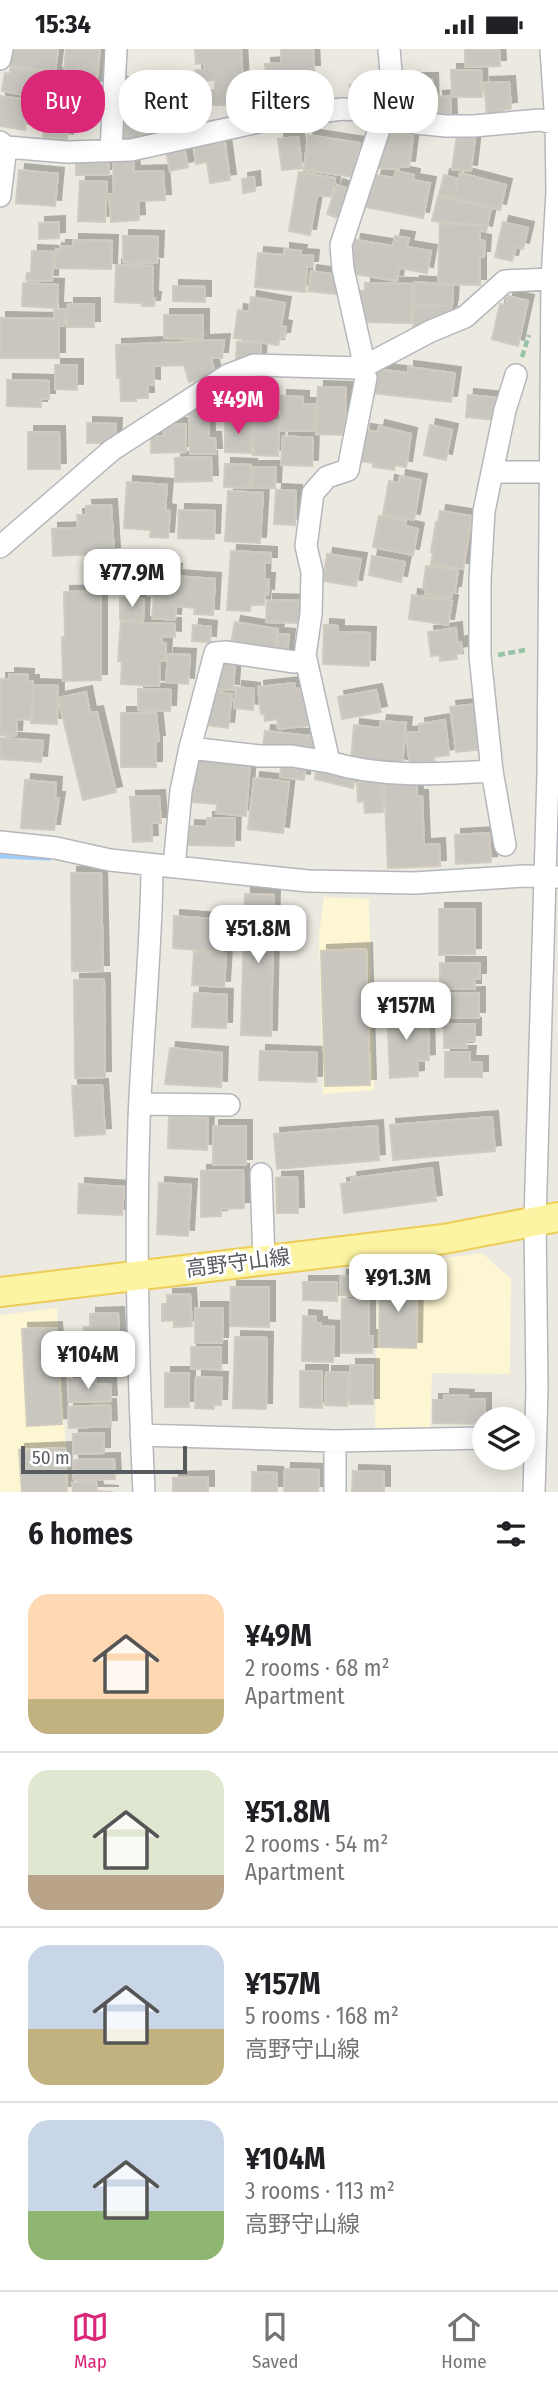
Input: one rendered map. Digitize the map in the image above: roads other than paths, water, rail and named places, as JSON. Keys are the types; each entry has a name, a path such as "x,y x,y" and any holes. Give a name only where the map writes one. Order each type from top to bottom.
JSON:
{"main road":[{"name":"高野守山線","path":"0,1292 444,1239 547,1219"}],"street":[{"path":"0,59 2,49"},
{"path":"111,151 116,49"},
{"path":"389,49 391,70"},
{"path":"535,1421 547,1388 553,676 550,473 552,279 557,192 557,124 551,49"},
{"path":"0,196 3,145 67,152 131,150 285,116 348,109"},
{"path":"438,124 474,126 540,120 557,124"},
{"path":"329,762 305,659 311,614 312,572 306,546 313,493 327,477 348,470 366,378 361,368 362,354 343,269 341,245 378,133"},
{"path":"0,547 112,450 228,375 254,365 361,368 431,331 465,317 505,281 552,279"},
{"path":"505,845 492,771 480,656 480,580 484,511 505,410 516,375"},
{"path":"494,472 550,473"},
{"path":"165,866 203,692 215,653 226,652 295,662 305,659"},
{"path":"190,748 329,762 377,773 492,771"},
{"path":"0,842 56,848 110,860 308,881 414,883 525,876 552,877"},
{"path":"144,1492 136,1275 140,1104 151,935 152,872 165,866"},
{"path":"140,1104 229,1105"},
{"path":"261,1174 264,1260"},
{"path":"141,1435 335,1441 472,1438"},
{"path":"335,1441 335,1492"},
{"path":"532,1470 534,1492"}],"waterway":[{"path":"0,855 48,857"}]}
